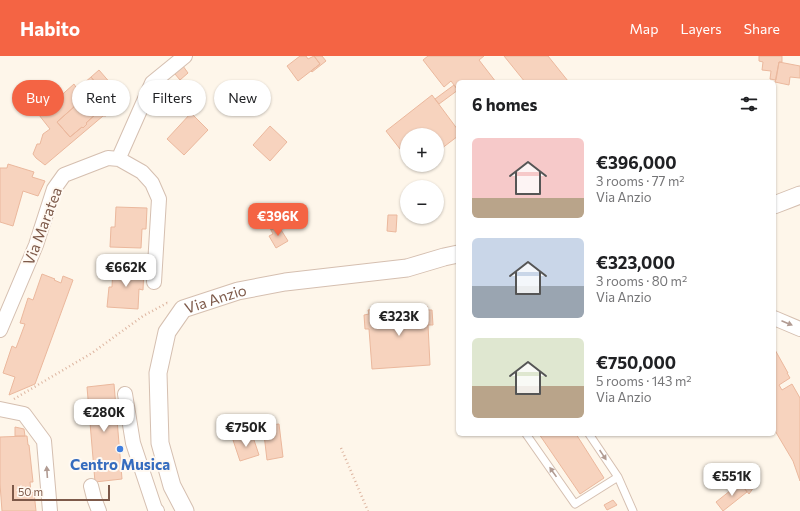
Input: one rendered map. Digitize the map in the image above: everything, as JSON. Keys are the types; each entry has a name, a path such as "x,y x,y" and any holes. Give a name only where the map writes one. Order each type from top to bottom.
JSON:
{"street":[{"path":"154,282 159,199 152,183 142,172 120,159 120,153 152,82 185,56"},
{"name":"Via Maratea","path":"0,330 36,245 54,189 64,175 108,158 120,159"},
{"path":"776,204 800,195"},
{"name":"Via Anzio","path":"185,511 172,486 160,442 158,373 167,332 183,309 238,291 277,283 407,268 456,254"},
{"path":"776,319 800,329"},
{"path":"125,394 133,442 151,508"},
{"path":"3,410 24,414 44,441 50,511"},
{"path":"91,486 99,511"}],"lane":[{"path":"527,436 575,504 618,477"},
{"path":"590,436 618,477 633,511"}],"path":[{"path":"3,410 10,402 92,353 143,316 167,303 183,309"},
{"path":"341,448 368,511"}],"building":[{"path":"300,56 306,56 308,59 314,56 320,64 298,81 287,66"},
{"path":"314,56 322,56 326,61 312,72 311,71 320,64"},
{"path":"428,56 484,56 479,60 494,80 456,80 456,87 451,81 444,87 423,60"},
{"path":"504,56 548,56 567,80 523,80"},
{"path":"759,56 782,56 782,62 779,62 776,80 770,79 771,71 762,70 763,62 759,61"},
{"path":"779,62 800,66 800,78 790,77 789,85 776,82"},
{"path":"183,66 188,73 180,80 175,74"},
{"path":"99,70 108,80 93,80 91,77"},
{"path":"454,85 456,88 456,91 439,104 435,99"},
{"path":"72,86 72,109 64,116 64,93"},
{"path":"432,95 456,127 456,138 444,147 444,128 400,128 400,149 386,131"},
{"path":"72,109 72,116 94,116 83,128 82,127 70,137 57,122"},
{"path":"40,116 64,116 57,122 70,137 82,127 83,128 94,116 103,116 45,165 33,154 37,144 40,144 43,134 50,129"},
{"path":"188,116 194,116 208,130 184,155 167,139"},
{"path":"270,126 287,142 270,161 253,145"},
{"path":"8,164 34,172 32,177 45,181 38,196 23,191 13,226 0,222 0,168 7,168"},
{"path":"116,207 147,208 146,229 142,229 141,248 110,247 111,227 115,227"},
{"path":"388,215 397,215 396,232 387,231"},
{"path":"276,218 280,224 271,230 267,224"},
{"path":"278,225 288,241 276,248 269,236 273,234 271,230"},
{"path":"113,267 144,269 143,290 139,289 138,309 107,307 109,287 112,287"},
{"path":"42,274 61,283 63,276 73,280 35,384 9,395 15,377 3,373 12,346 16,348 25,324 20,323 28,298 33,300"},
{"path":"427,306 427,310 432,310 433,325 428,325 430,365 372,369 369,329 365,329 364,315 369,314 368,310"},
{"path":"776,352 790,378 779,385 782,390 792,384 800,398 800,481 793,461 776,432"},
{"path":"114,384 122,479 95,482 87,387"},
{"path":"279,424 283,457 267,460 263,426"},
{"path":"15,427 24,429 25,436 15,436"},
{"path":"252,434 259,455 240,461 233,440"},
{"path":"27,436 33,482 30,482 31,493 34,492 36,511 2,511 0,484 0,437"},
{"path":"540,436 577,436 604,478 580,494"},
{"path":"726,470 735,478 728,485 722,480 720,482 717,479"},
{"path":"744,475 754,487 749,494 738,480"},
{"path":"740,483 747,492 723,511 716,502"},
{"path":"613,500 617,505 607,510 604,505"}],"place":[{"name":"Centro Musica","path":"120,449"}]}
